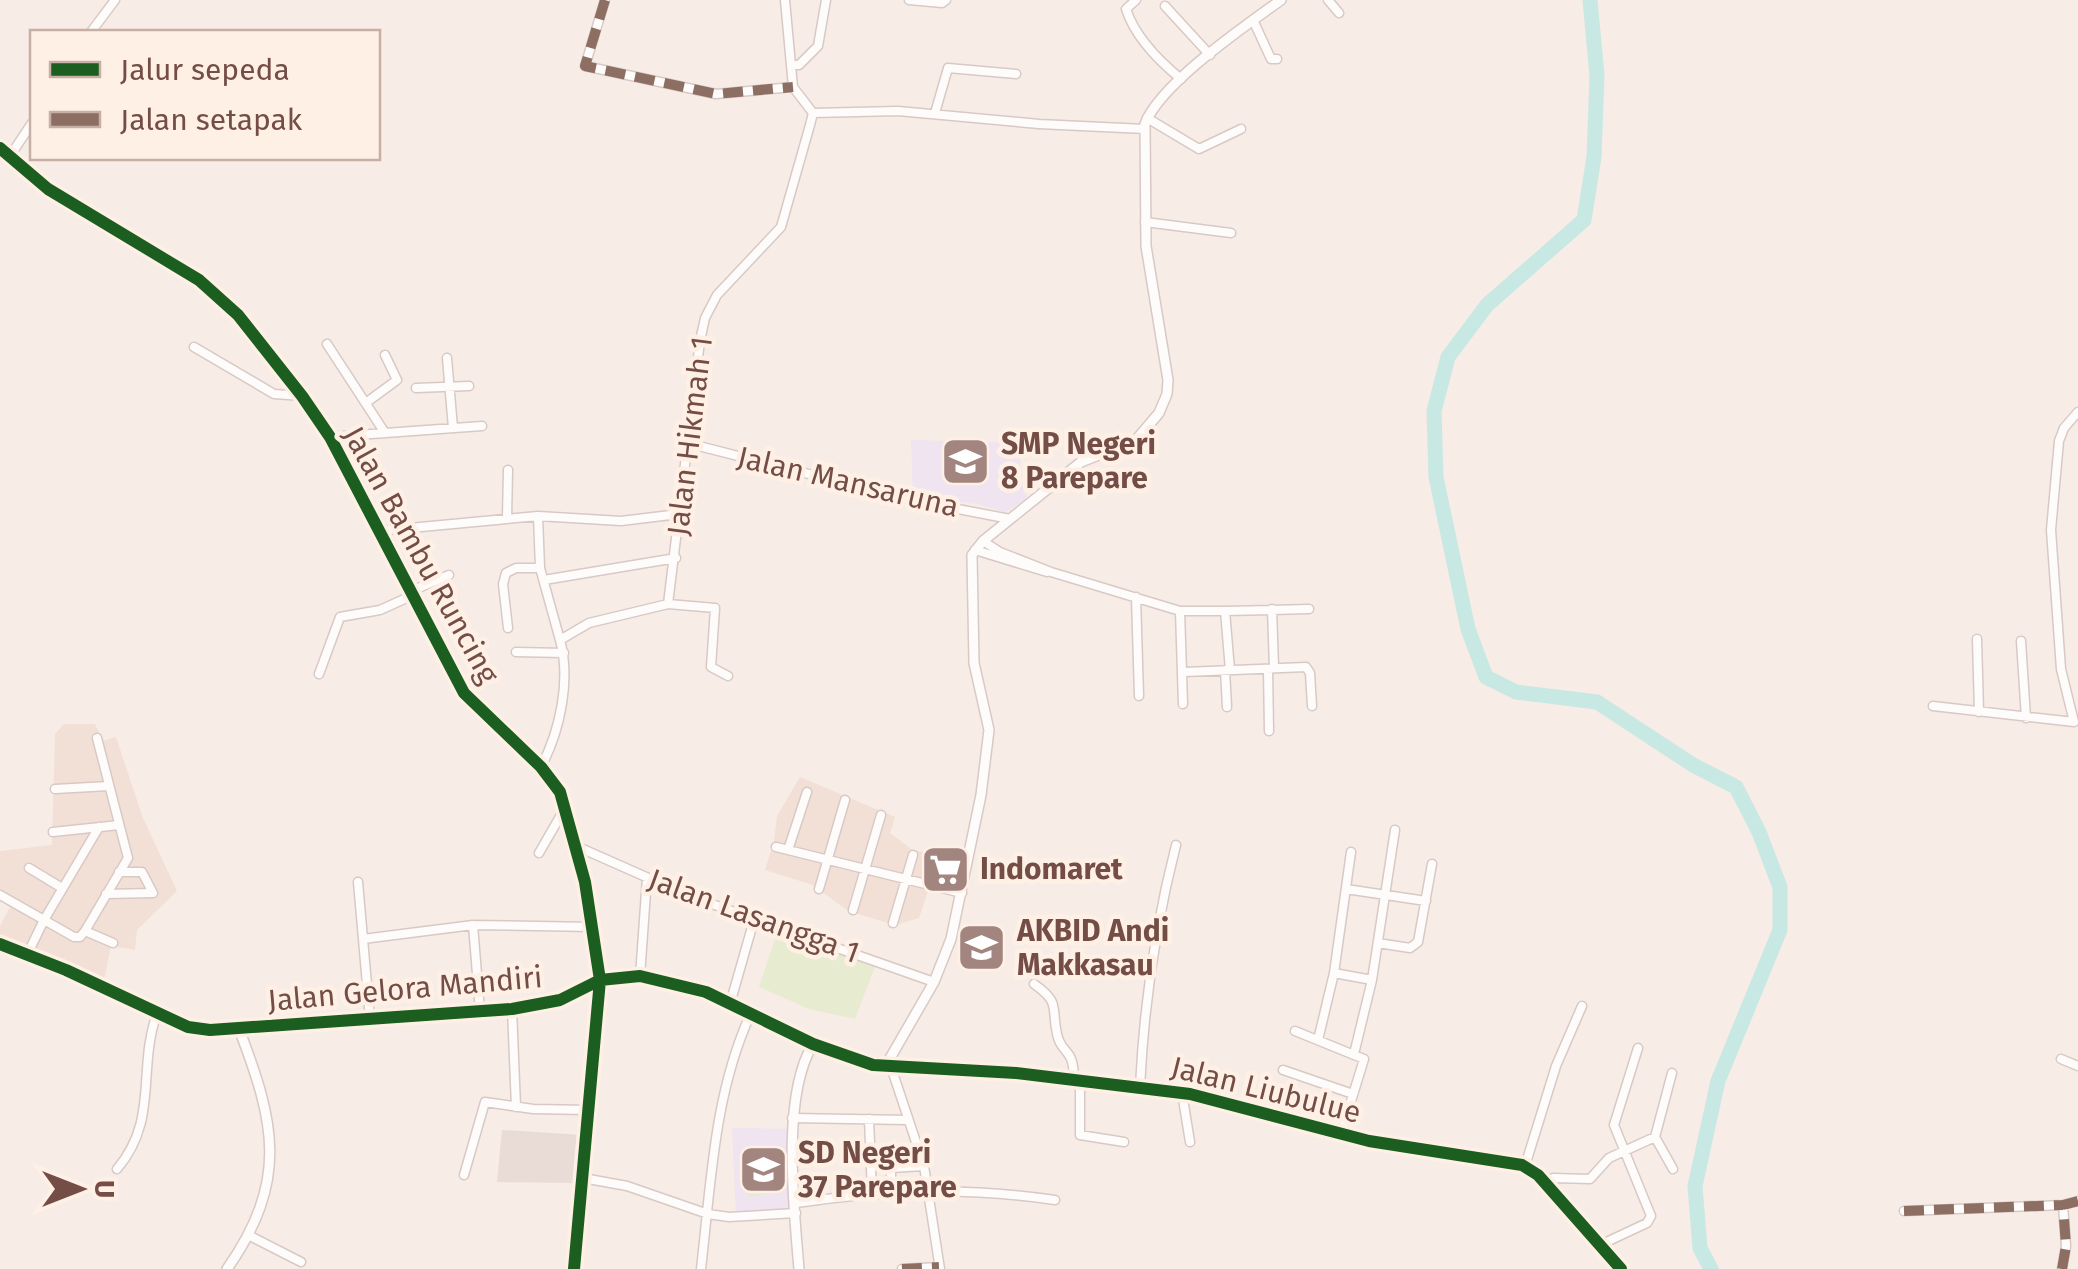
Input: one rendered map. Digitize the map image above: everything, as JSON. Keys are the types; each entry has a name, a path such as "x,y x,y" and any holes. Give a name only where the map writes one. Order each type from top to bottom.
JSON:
{"street":[{"path":"92,30 115,0"},
{"path":"604,0 584,66 716,94 794,88"},
{"path":"784,0 794,88 813,112 935,113 1039,124 1146,124 1199,149 1241,129"},
{"path":"791,66 800,65 818,46 826,0"},
{"path":"908,0 946,0"},
{"path":"1136,0 1126,9 1130,20 1163,64 1181,80"},
{"path":"902,1269 940,1268 924,1166 888,1067 934,982 951,939 981,795 989,730 973,655 971,560 983,541 1081,462 1136,440 1164,403 1167,366 1148,264 1145,222 1146,124 1181,80 1281,0"},
{"path":"1328,0 1339,13"},
{"path":"1165,6 1210,55"},
{"path":"1254,20 1271,60 1277,58"},
{"path":"935,113 948,68 1016,74"},
{"name":"Jalan Hikmah 1","path":"668,604 705,318 728,281 780,227 813,112"},
{"path":"10,156 30,126"},
{"name":"Jalan Bambu Runcing","path":"0,148 48,189 216,293 302,396 330,437 464,693 541,767 560,792 594,927 600,980"},
{"path":"1145,222 1231,233"},
{"path":"327,344 385,433"},
{"path":"194,347 274,394 302,396"},
{"path":"366,402 397,380 385,355"},
{"path":"448,358 454,428"},
{"path":"416,388 469,386"},
{"path":"1932,706 2074,722 2062,668 2051,530 2060,442 2064,428 2078,412"},
{"path":"330,437 482,426"},
{"name":"Jalan Mansaruna","path":"687,443 911,500 1010,519"},
{"path":"507,518 508,470"},
{"path":"378,530 538,516 620,521 679,514"},
{"path":"538,516 540,568 564,654 564,681 554,737 541,767"},
{"path":"983,541 993,549 1051,572 1180,611 1308,608"},
{"path":"975,550 1039,572 1051,572"},
{"path":"544,580 676,558"},
{"path":"508,628 506,573 516,568 540,568"},
{"path":"319,674 340,616 380,610 449,575"},
{"path":"1136,596 1139,696"},
{"path":"560,640 590,623 668,604 715,608 712,669 728,676"},
{"path":"1269,731 1272,609"},
{"path":"1180,611 1183,704"},
{"path":"1225,611 1227,707"},
{"path":"1976,639 1979,712"},
{"path":"2021,641 2026,718"},
{"path":"516,652 564,654"},
{"path":"1184,672 1310,670 1312,706"},
{"path":"0,895 74,938 85,931 128,858 97,738"},
{"path":"55,788 110,786"},
{"path":"788,850 807,792"},
{"path":"819,889 844,800"},
{"path":"539,853 565,808"},
{"path":"853,910 881,815"},
{"path":"53,832 119,825"},
{"path":"27,955 100,827"},
{"path":"1354,1054 1372,980 1395,830"},
{"path":"1140,1086 1144,1006 1176,845"},
{"name":"Jalan Lasangga 1","path":"576,846 754,920 934,982"},
{"path":"776,847 962,892"},
{"path":"1318,1040 1334,973 1351,852"},
{"path":"893,923 913,855"},
{"path":"1378,943 1410,948 1418,942 1432,864"},
{"path":"29,868 62,888"},
{"path":"106,894 153,893 142,872 120,872"},
{"path":"640,976 647,878"},
{"path":"358,882 370,1018"},
{"path":"1346,889 1426,901"},
{"path":"730,1004 754,920"},
{"path":"363,939 473,925 594,927"},
{"path":"473,925 480,1011"},
{"path":"85,931 113,942"},
{"name":"Jalan Gelora Mandiri","path":"0,944 198,1030 512,1009 560,1000 600,980 640,976 679,984 813,1044 888,1067"},
{"path":"1334,973 1372,980"},
{"path":"574,1269 600,980"},
{"path":"1034,984 1050,997 1058,1038 1073,1057 1080,1135 1124,1142"},
{"path":"1582,1006 1556,1066 1525,1166 1621,1269"},
{"path":"512,1009 516,1107"},
{"path":"117,1169 141,1130 146,1062 157,1013"},
{"path":"701,1269 718,1115 751,1013"},
{"path":"227,1269 250,1236 266,1183 271,1131 260,1083 238,1029"},
{"path":"1295,1030 1364,1061 1341,1134"},
{"path":"799,1269 792,1118 796,1080 813,1044"},
{"path":"1600,1244 1647,1223 1651,1216 1614,1125 1638,1048"},
{"path":"2061,1059 2078,1066"},
{"name":"Jalan Liubulue","path":"888,1067 1016,1073 1140,1086 1341,1134 1525,1166"},
{"path":"1283,1070 1354,1094"},
{"path":"1672,1073 1655,1137 1673,1169"},
{"path":"1182,1093 1190,1142"},
{"path":"464,1175 483,1104 488,1101 516,1107 588,1110"},
{"path":"792,1118 908,1120"},
{"path":"869,1120 872,1192"},
{"path":"1544,1183 1552,1178 1590,1179 1609,1158 1655,1137"},
{"path":"891,1191 891,1168 924,1166"},
{"path":"583,1178 627,1186 708,1214 746,1217 872,1192 990,1192 1055,1200"},
{"path":"1904,1211 2063,1205 2078,1201"},
{"path":"2062,1269 2066,1246 2063,1205"},
{"path":"250,1236 302,1262"}],"shaded area":[{"name":"SMP Negeri 8 Parepare","path":"911,440 1022,443 1019,479 1028,499 1005,512 977,504 913,496"},
{"path":"64,724 95,724 103,741 116,737 143,818 177,891 137,930 135,950 111,946 104,981 0,940 0,926 10,907 0,900 0,851 52,845 55,734"},
{"path":"800,777 895,817 890,833 914,851 941,853 919,918 895,925 848,911 813,885 765,870 777,816"},
{"name":"SD Negeri 37 Parepare","path":"732,1128 789,1129 794,1212 736,1215"},
{"path":"502,1130 583,1135 577,1183 497,1182"}],"green space":[{"path":"777,933 876,964 855,1019 809,1009 759,987"},
{"path":"747,1146 779,1147 781,1192 748,1197"}],"waterway":[{"path":"1590,0 1597,76 1594,157 1584,220 1487,305 1448,357 1434,411 1436,477 1468,629 1486,677 1516,692 1597,702 1693,765 1736,787 1780,887 1780,930 1718,1081 1695,1186 1700,1248 1711,1269"}],"marked path":[{"path":"605,0 585,66 716,94 793,87"},
{"path":"2062,1269 2066,1246 2063,1205 2078,1201"},
{"path":"1904,1211 2063,1205"},
{"path":"902,1269 939,1267"}],"cycle path":[{"path":"0,148 48,189 199,280 238,315 330,437 464,693 541,767 560,792 585,882 600,980 574,1269"},
{"path":"0,944 188,1027 210,1030 512,1009 560,1000 600,980 640,976 706,992 813,1044 873,1065 1016,1073 1190,1094 1369,1141 1522,1165 1538,1175 1621,1269"}],"place":[{"name":"SMP Negeri 8 Parepare","path":"966,461"},
{"name":"Indomaret","path":"945,869"},
{"name":"AKBID Andi Makkasau","path":"982,948"},
{"name":"SD Negeri 37 Parepare","path":"763,1170"}]}
